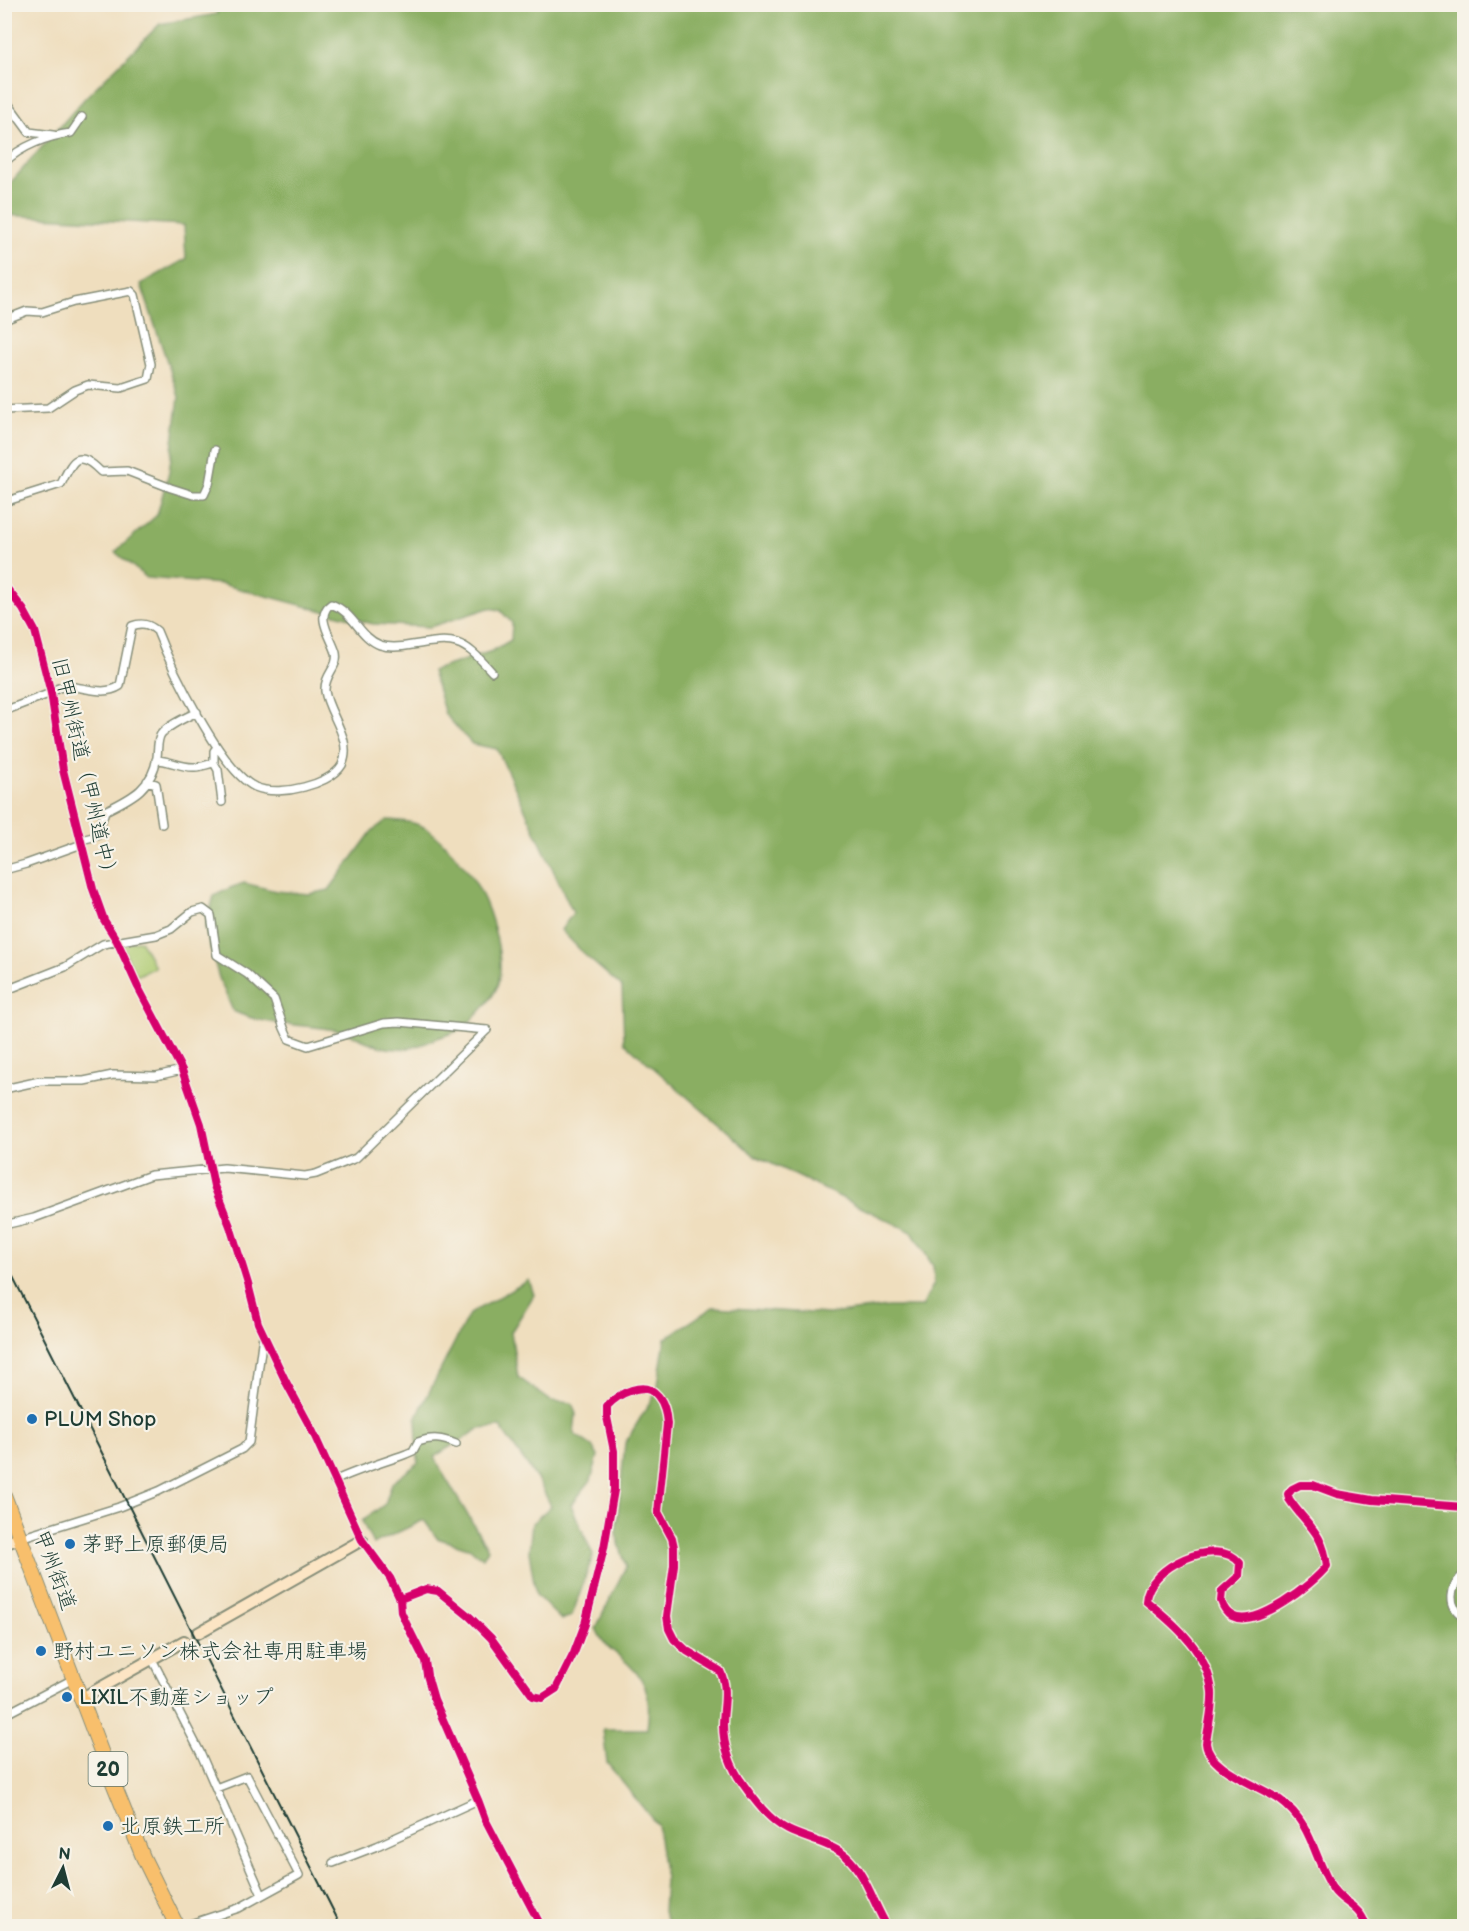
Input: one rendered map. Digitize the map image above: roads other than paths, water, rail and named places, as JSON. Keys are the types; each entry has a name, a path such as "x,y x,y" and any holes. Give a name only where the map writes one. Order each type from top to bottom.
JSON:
{"highway":[{"name":"甲州街道","path":"4,1495 143,1857 177,1926"}],"street":[{"path":"4,98 29,132 54,135 71,133 82,117"},
{"path":"4,163 12,155 54,135"},
{"path":"4,320 27,311 42,312 74,302 131,291 135,295 152,364 148,379 121,388 88,385 75,390 48,408 4,410"},
{"path":"4,501 61,484 71,463 80,459 90,461 101,472 127,471 193,495 204,495 209,484 215,450"},
{"name":"旧甲州街道（甲州道中）","path":"5,586 23,609 35,631 51,693 63,770 93,889 104,920 117,941 138,987 174,1050 182,1070 201,1124 214,1186 230,1226 262,1335 249,1442 242,1449 159,1491 119,1507 20,1538"},
{"path":"4,711 51,693 56,687 67,685 90,691 114,690 120,686 132,626 150,625 157,631 181,684 217,747 245,781 266,790 297,789 316,784 341,766 345,749 325,692 326,677 336,664 336,655 323,619 326,608 331,604 342,607 366,635 380,645 402,647 443,640 458,642 478,655 492,672"},
{"path":"4,870 26,864 97,836 105,811 140,792 147,781 156,760 159,736 197,712"},
{"path":"217,747 213,756 218,770 222,802"},
{"path":"156,760 167,760 178,765 194,767 214,763"},
{"path":"147,781 156,784 162,824"},
{"path":"4,991 65,967 103,944 156,935 171,929 192,912 203,909 211,915 217,955 247,974 269,993 274,999 289,1039 308,1046 384,1023 399,1022 487,1030 356,1158 305,1176 210,1168 152,1175 34,1218 4,1225"},
{"path":"4,1089 40,1082 84,1082 113,1075 156,1076 182,1070"},
{"path":"262,1335 313,1432 362,1540 390,1578 400,1599 404,1617 425,1661 434,1699 498,1849 541,1926"},
{"path":"400,1599 426,1589 438,1591 491,1638 533,1696 542,1698 556,1689 585,1624 606,1536 614,1490 614,1451 607,1406 614,1398 638,1388 654,1392 660,1398 665,1410 667,1424 658,1512 672,1538 674,1547 674,1565 667,1616 669,1629 674,1639 687,1651 720,1671 726,1688 723,1738 730,1762 742,1784 771,1818 788,1829 844,1854 859,1869 887,1926"},
{"path":"334,1481 355,1471 364,1470 406,1454 413,1450 418,1442 430,1438 445,1439 456,1444"},
{"path":"1367,1926 1360,1913 1334,1891 1307,1830 1294,1810 1270,1793 1224,1769 1211,1757 1206,1743 1212,1693 1208,1675 1189,1639 1168,1617 1146,1601 1146,1595 1152,1581 1182,1559 1198,1553 1228,1553 1240,1563 1239,1576 1222,1592 1221,1601 1232,1616 1239,1618 1256,1617 1268,1612 1321,1574 1327,1566 1325,1549 1312,1526 1289,1498 1288,1494 1292,1489 1300,1485 1313,1485 1337,1494 1372,1500 1464,1507"},
{"path":"4,1544 20,1538"},
{"path":"198,1633 362,1540"},
{"path":"1464,1574 1455,1583 1451,1594 1455,1607 1464,1617"},
{"path":"82,1698 184,1641"},
{"path":"152,1659 216,1788 262,1895"},
{"path":"4,1715 75,1678"},
{"path":"184,1926 239,1908 299,1875 247,1776 216,1788"},
{"path":"333,1863 377,1846 478,1800"}],"railway":[{"path":"4,1259 341,1926"}],"place":[{"name":"PLUM Shop","path":"32,1419"},
{"name":"茅野上原郵便局","path":"70,1544"},
{"name":"野村ユニソン株式会社専用駐車場","path":"41,1651"},
{"name":"LIXIL不動産ショップ","path":"67,1697"},
{"name":"北原鉄工所","path":"108,1826"}]}
